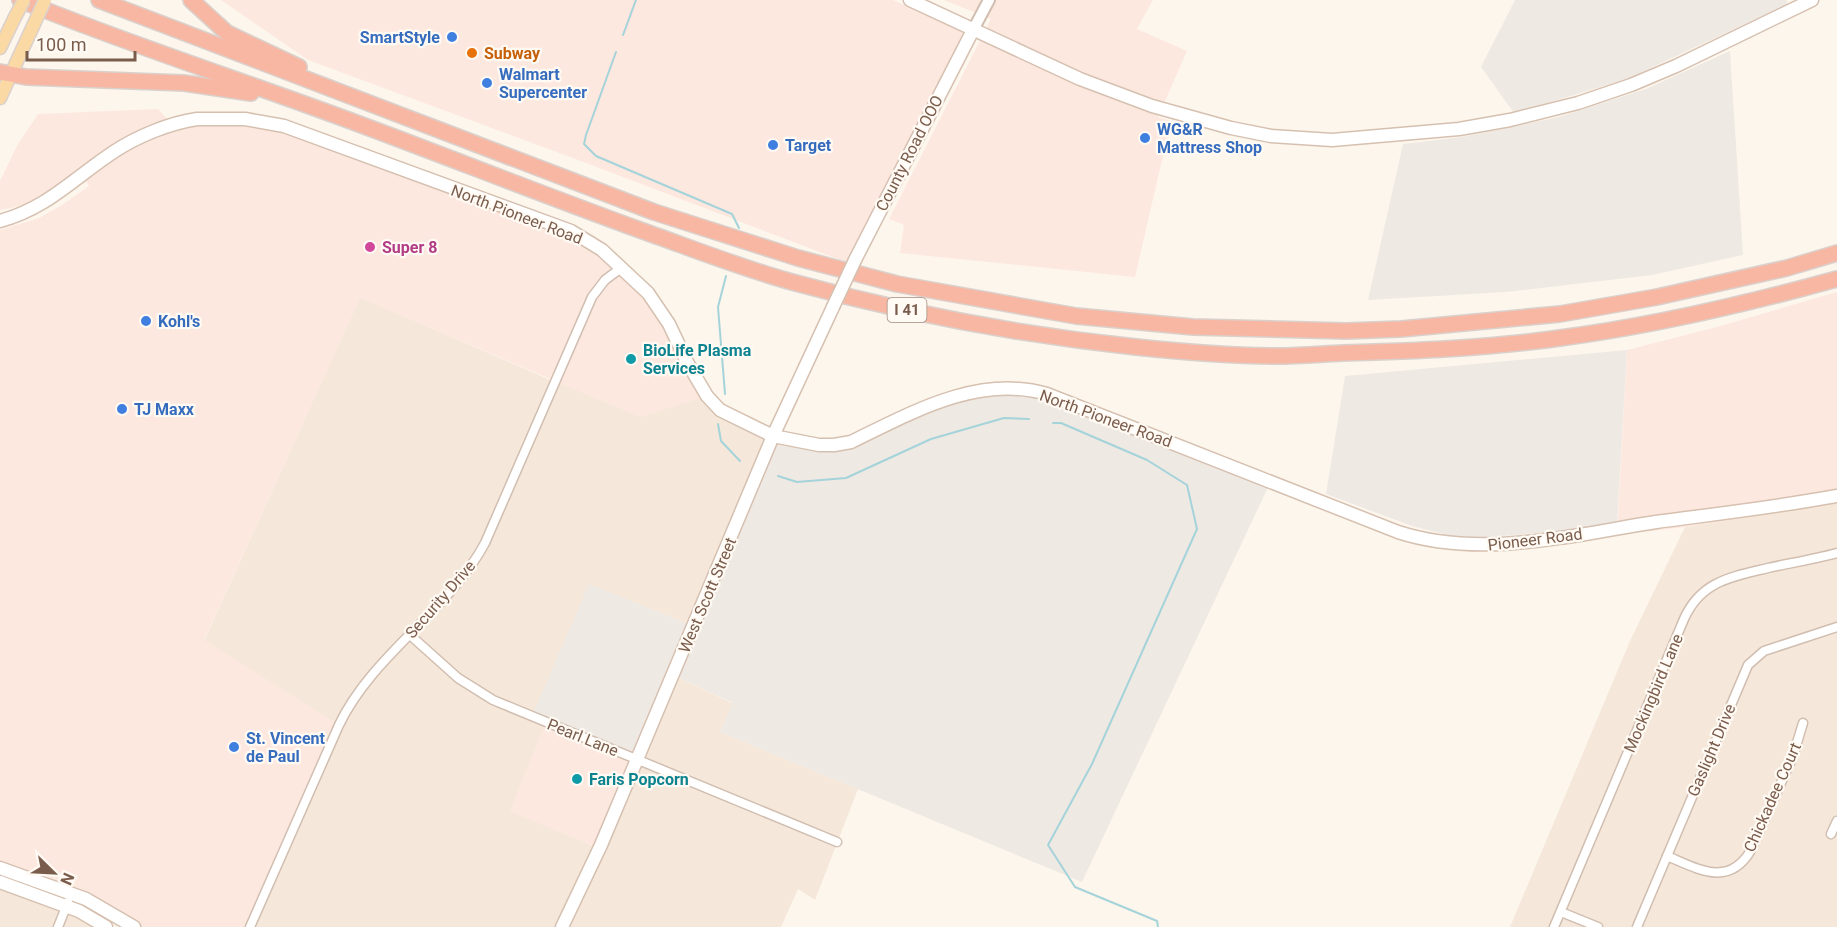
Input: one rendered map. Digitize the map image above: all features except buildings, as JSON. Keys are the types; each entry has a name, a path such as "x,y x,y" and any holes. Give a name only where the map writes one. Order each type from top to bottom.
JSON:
{"highway":[{"name":"I 41","path":"22,0 80,25 340,117 607,218 789,281 909,310 1000,329 1071,340 1190,353 1277,356 1401,353 1564,338 1659,321 1837,279"},
{"name":"I 41","path":"99,0 654,212 798,258 897,284 1076,316 1193,327 1346,331 1401,329 1560,314 1636,301 1729,282 1837,253"},
{"path":"191,0 227,33 382,109"},
{"path":"5,73 184,83 243,91 340,117"}],"main road":[{"path":"0,48 22,0"},
{"path":"0,98 5,73 34,24 45,0"},
{"path":"910,0 1080,79 1152,106 1231,128 1271,136 1332,140 1460,129 1510,120 1572,104 1667,70 1812,0"},
{"name":"County Road OOO","path":"833,307 973,30"},
{"name":"North Pioneer Road","path":"0,221 37,208 117,150 150,133 197,119 245,119 284,126 571,231 602,250 648,293 669,324 682,353 707,396 721,410 773,436 834,446 851,442 944,400 991,389 1018,388 1047,394 1244,470"},
{"name":"West Scott Street","path":"562,927 637,759 773,436 833,307"},
{"name":"Pioneer Road","path":"1244,470 1407,535 1465,545 1494,545 1837,496"},
{"path":"0,868 86,899 134,927"},
{"path":"0,882 66,906 105,927"},
{"name":"West Scott Street","path":"569,927 583,884"}],"street":[{"name":"County Road OOO","path":"973,30 989,0"},
{"name":"Security Drive","path":"250,927 347,710 364,684 460,580 480,551 590,303 605,280 621,268"},
{"name":"Mockingbird Lane","path":"1554,927 1684,619 1693,603 1709,587 1728,577 1836,556"},
{"name":"Gaslight Drive","path":"1637,927 1748,665 1764,651 1837,627"},
{"name":"Pearl Lane","path":"410,635 458,678 487,697 837,842"},
{"name":"Chickadee Court","path":"1667,856 1711,873 1727,871 1741,863 1751,850 1793,756 1803,723"},
{"path":"1831,834 1837,821"},
{"path":"58,927 71,893"},
{"path":"1561,912 1598,927"}],"shaded area":[{"path":"221,0 893,0 965,32 846,262 308,60"},
{"path":"944,0 1153,0 1137,29 1187,51 1158,117 1171,121 1135,277 900,253 904,225 889,219 991,19"},
{"path":"1515,0 1786,0 1788,4 1627,79 1514,113 1481,67"},
{"path":"1730,51 1743,255 1652,275 1506,292 1368,300 1403,144 1462,137 1559,117 1646,89"},
{"path":"158,109 173,125 245,119 571,231 640,284 707,396 640,417 360,298 204,640 339,725 251,927 134,927 88,895 0,862 0,230 39,218 89,186 81,173 30,204 0,210 0,181 18,144 38,114"},
{"path":"1837,292 1837,503 1685,527 1617,535 1627,350"},
{"path":"360,297 555,382 707,396 773,436 688,624 589,585 669,673 734,704 720,732 858,789 815,900 798,889 781,927 569,927 581,890 562,927 251,927 204,641"},
{"path":"1627,350 1617,524 1575,530 1463,539 1412,526 1326,494 1345,376"},
{"path":"1018,388 1271,481 1082,882 720,732 733,703 669,673 637,759 532,716 589,584 688,624 773,436 834,445 944,400"},
{"path":"1837,503 1837,927 1510,927 1630,641 1685,527"},
{"path":"546,722 637,759 598,848 510,811"},
{"path":"0,882 106,927 0,927"}],"waterway":[{"path":"623,35 636,0"},
{"path":"616,52 584,144 596,156 732,214 739,228"},
{"path":"725,394 718,307 726,276"},
{"path":"778,476 797,482 846,478 931,439 1004,418 1029,419"},
{"path":"1053,423 1061,423 1147,460 1187,485 1197,529 1092,764 1048,845 1075,887 1157,921 1158,927"},
{"path":"718,424 721,441 740,461"}],"place":[{"name":"SmartStyle","path":"452,37"},
{"name":"Subway","path":"472,53"},
{"name":"Walmart Supercenter","path":"487,83"},
{"name":"WG&R Mattress Shop","path":"1145,138"},
{"name":"Target","path":"773,145"},
{"name":"Super 8","path":"370,247"},
{"name":"Kohl's","path":"146,321"},
{"name":"BioLife Plasma Services","path":"631,359"},
{"name":"TJ Maxx","path":"122,409"},
{"name":"St. Vincent de Paul","path":"234,747"},
{"name":"Faris Popcorn","path":"577,779"}]}
